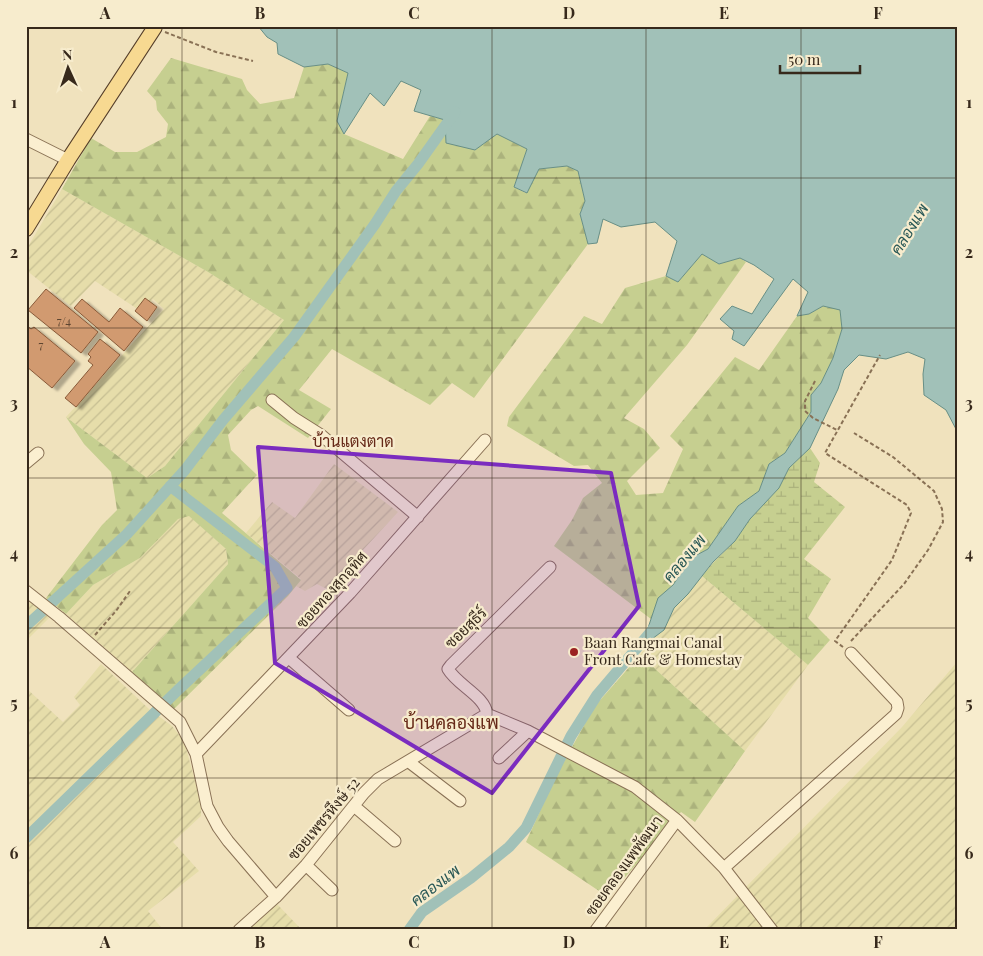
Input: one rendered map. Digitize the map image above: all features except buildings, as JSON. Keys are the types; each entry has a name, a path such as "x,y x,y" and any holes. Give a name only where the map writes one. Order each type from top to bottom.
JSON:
{"main road":[{"path":"26,229 68,160 156,27"}],"street":[{"path":"26,140 68,160"},
{"path":"272,400 294,418 322,435 418,517"},
{"name":"ซอยทองสุกอุทิศ","path":"196,754 289,658 418,517 485,440"},
{"path":"26,463 38,454"},
{"name":"ซอยสุธีร์","path":"487,714 483,703 454,678 448,669 550,567"},
{"path":"26,591 59,617 179,722 196,754 208,806 218,828 276,897"},
{"path":"724,868 896,714 897,702 851,653"},
{"path":"289,658 349,710"},
{"path":"487,714 528,731 635,787 677,820 724,868 772,930"},
{"name":"ซอยเพชรหึงษ์ 52","path":"239,930 276,897 306,865 378,779 487,714"},
{"path":"498,758 528,731"},
{"path":"409,762 460,800"},
{"path":"354,806 395,841"},
{"name":"ซอยคลองแพพัฒนา","path":"596,930 677,820"},
{"path":"306,865 332,890"}],"path":[{"path":"156,27 168,34 216,52 253,61"},
{"path":"851,653 835,641 892,560 911,513 907,506 825,453 880,355"},
{"path":"815,381 805,401 805,411 813,418 837,430"},
{"path":"851,653 849,646 852,640 904,584 928,550 943,522 942,509 934,491 893,457 854,433"},
{"path":"88,642 116,611 130,591"}],"highlighted area":[{"path":"258,447 611,473 639,606 492,793 275,663"}],"shaded area":[{"path":"62,189 208,272 284,320 165,466 147,478 66,417 164,309 153,299 142,312 95,281 71,306 26,270 26,250"},
{"path":"334,464 398,512 327,589 317,584 305,591 296,586 301,579 246,533 272,502 295,518"},
{"path":"189,515 226,549 228,564 132,672 66,614 93,585 140,558 178,518"},
{"path":"702,576 808,665 745,751 640,655 652,639 664,630 674,608"},
{"path":"34,598 49,618 26,641 26,606"},
{"path":"957,662 957,930 704,930 902,727"},
{"path":"101,664 149,709 172,726 184,741 201,802 201,816 173,842 199,871 148,911 163,930 26,930 26,688 63,722 80,705 74,697"},
{"path":"276,903 302,930 240,930"}],"green space":[{"path":"171,58 242,79 247,90 260,104 294,98 304,67 328,64 348,73 337,121 344,134 403,159 430,116 446,120 475,150 497,134 527,149 514,187 526,193 539,169 567,166 578,171 585,201 580,214 588,244 474,398 452,383 430,405 332,349 299,390 331,409 308,438 258,406 251,410 228,435 231,450 257,475 222,513 301,580 288,596 174,709 132,672 228,564 226,549 189,516 178,519 140,558 93,585 66,614 46,598 102,525 117,510 111,472 84,444 66,417 147,478 165,466 284,320 208,272 62,189 91,138 115,152 137,152 166,137 168,124 157,110 156,101 147,91"},
{"path":"702,254 719,264 740,258 746,262 687,345 624,418 644,429 660,448 627,481 636,495 663,493 683,449 670,436 735,357 759,370 797,316 809,314 823,306 840,309 842,329 833,358 821,383 811,395 811,412 785,453 769,464 759,491 738,506 708,549 691,558 673,585 659,598 651,619 554,546 572,520 583,498 602,483 588,465 574,466 507,426 509,417 584,316 602,324 625,288 666,276 678,282"},
{"path":"810,448 820,463 814,482 845,507 804,559 831,579 808,618 830,640 808,665 702,576 735,541 750,519 779,488 789,468"},
{"path":"640,655 745,751 695,822 681,812 608,897 526,842 555,778 594,707"}],"water":[{"path":"258,26 957,26 957,431 946,410 924,395 923,374 925,359 908,352 886,359 859,355 844,370 838,389 810,448 789,468 779,488 750,519 735,541 713,562 688,594 674,608 664,630 652,639 644,640 658,598 673,585 691,558 708,549 738,506 759,491 769,464 785,453 811,412 811,395 821,383 833,358 842,329 840,310 823,306 809,314 797,316 808,292 793,279 744,346 732,339 734,331 720,319 732,306 752,314 774,279 754,265 740,258 719,264 702,254 678,282 666,276 677,241 655,222 621,227 603,219 597,243 588,244 580,214 585,201 578,171 567,166 539,169 527,193 514,187 527,149 497,134 475,150 446,143 445,120 414,111 421,90 401,81 384,106 370,93 344,134 337,121 348,73 328,64 304,67 278,54 277,43 267,37"}],"waterway":[{"path":"26,626 127,534 185,470 223,420 294,337 375,224 396,191 455,112"},
{"path":"26,838 179,689 287,588 275,567 170,486"},
{"name":"คลองแพ","path":"409,930 422,912 471,878 509,847 526,828 571,736 597,695 654,628"}],"place":[{"name":"Baan Rangmai Canal Front Cafe & Homestay","path":"574,652"}],"district":[{"name":"บ้านแตงตาด","path":"353,441"},
{"name":"บ้านคลองแพ","path":"451,723"}]}
